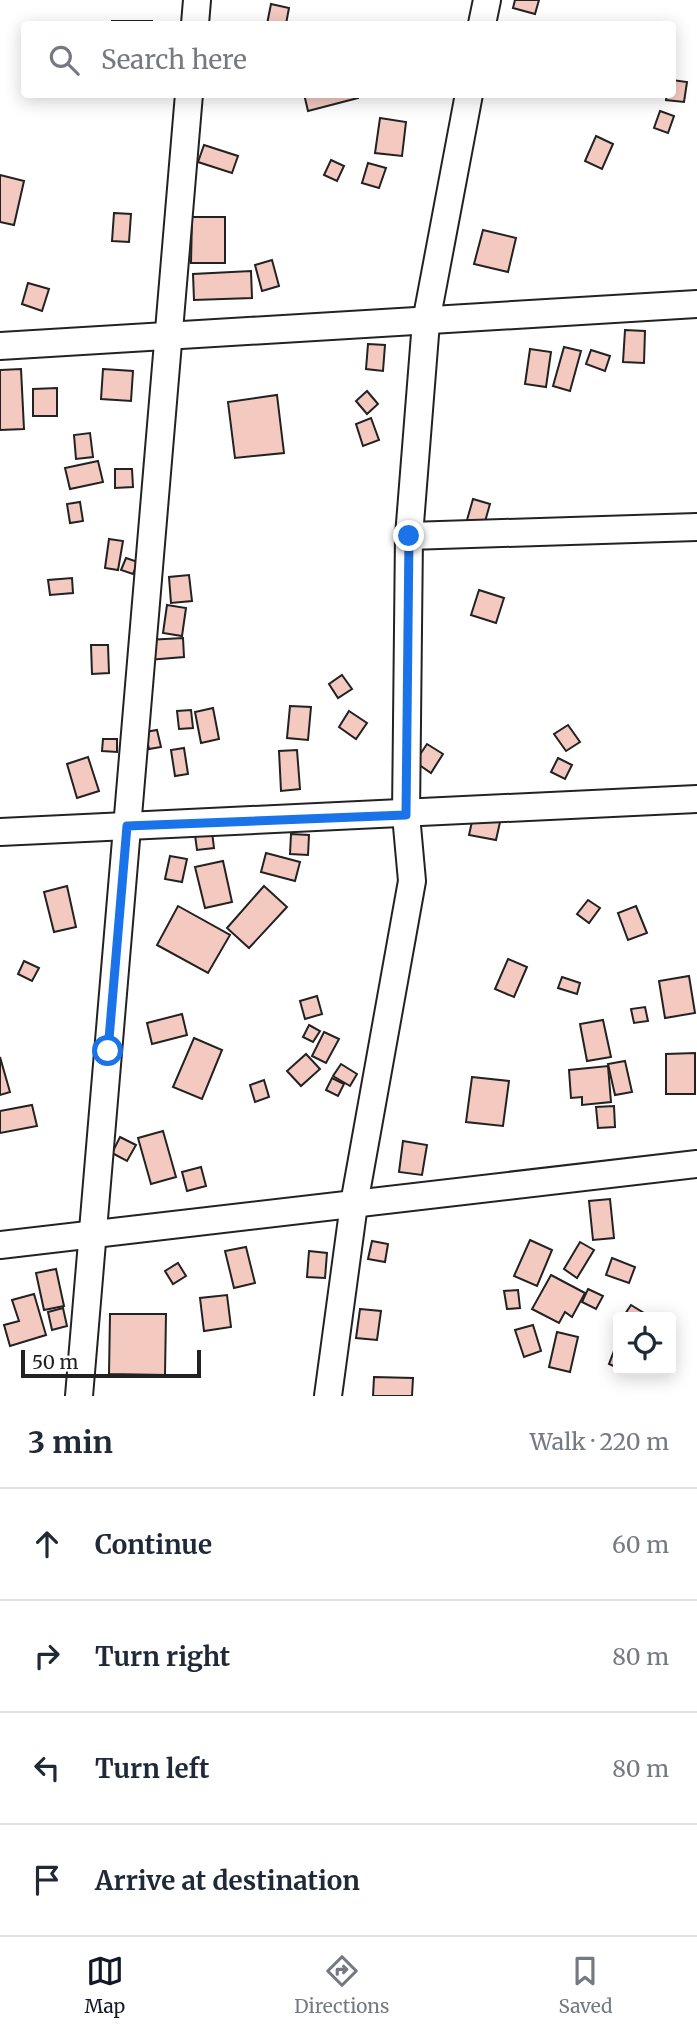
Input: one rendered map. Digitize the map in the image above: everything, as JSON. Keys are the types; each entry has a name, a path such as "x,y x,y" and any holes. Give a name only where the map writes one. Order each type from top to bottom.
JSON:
{"street":[{"path":"195,21 197,0"},
{"path":"482,21 486,0"},
{"path":"79,1396 189,98"},
{"path":"328,1396 354,1204 412,881 406,815 409,536 426,322 468,98"},
{"path":"0,346 697,304"},
{"path":"409,536 697,527"},
{"path":"0,832 406,815 697,799"},
{"path":"0,1245 697,1164"}],"building":[{"path":"515,0 539,0 535,14 513,8"},
{"path":"271,4 289,8 287,21 268,21"},
{"path":"676,81 687,82 684,102 666,100 676,98"},
{"path":"305,98 358,98 308,111"},
{"path":"660,111 674,116 668,133 654,128"},
{"path":"380,118 406,122 402,156 375,153"},
{"path":"596,136 613,144 602,169 585,161"},
{"path":"204,145 238,156 232,173 198,162"},
{"path":"331,160 344,166 337,181 324,175"},
{"path":"368,163 386,168 379,188 362,183"},
{"path":"0,175 24,181 14,225 0,222"},
{"path":"114,213 131,214 129,242 112,241"},
{"path":"192,217 225,217 225,263 191,263"},
{"path":"483,230 516,238 508,272 474,264"},
{"path":"272,260 279,286 262,291 255,265"},
{"path":"251,271 252,298 194,300 193,274"},
{"path":"28,283 49,289 42,311 22,304"},
{"path":"625,330 645,331 644,363 623,362"},
{"path":"368,344 385,345 383,371 366,369"},
{"path":"564,347 581,351 570,391 553,386"},
{"path":"530,349 551,352 546,387 525,384"},
{"path":"591,350 610,356 605,371 586,364"},
{"path":"21,369 24,429 0,430 0,370"},
{"path":"103,369 133,371 131,401 101,399"},
{"path":"57,388 57,416 33,416 33,389"},
{"path":"367,391 378,404 367,414 356,401"},
{"path":"277,395 284,453 235,458 228,402"},
{"path":"371,418 379,440 363,446 356,424"},
{"path":"90,433 93,457 76,459 74,435"},
{"path":"98,461 103,482 70,489 65,468"},
{"path":"115,469 132,469 133,487 115,488"},
{"path":"473,499 490,504 484,525 467,520"},
{"path":"80,502 83,521 70,523 67,504"},
{"path":"109,539 123,541 118,570 105,568"},
{"path":"126,558 138,562 133,574 121,570"},
{"path":"189,575 192,601 171,603 169,577"},
{"path":"72,578 73,593 50,595 48,580"},
{"path":"479,590 504,598 496,623 471,615"},
{"path":"167,605 186,608 182,636 163,633"},
{"path":"183,638 184,657 148,660 147,640"},
{"path":"91,645 108,645 109,673 92,674"},
{"path":"342,675 352,689 338,698 329,684"},
{"path":"290,706 311,707 308,740 287,738"},
{"path":"213,708 219,739 201,743 195,712"},
{"path":"191,710 193,728 179,729 177,711"},
{"path":"349,711 367,723 356,739 339,727"},
{"path":"568,725 580,742 566,751 554,734"},
{"path":"157,730 161,747 149,749 145,732"},
{"path":"103,739 117,739 117,752 102,751"},
{"path":"427,744 443,754 431,773 415,762"},
{"path":"184,748 188,774 175,776 171,750"},
{"path":"297,750 300,789 281,791 279,751"},
{"path":"88,757 99,791 77,798 67,764"},
{"path":"558,758 572,765 565,779 551,772"},
{"path":"473,817 500,822 496,840 469,835"},
{"path":"212,832 214,848 197,850 195,835"},
{"path":"291,834 309,835 308,855 290,854"},
{"path":"266,853 300,862 295,881 261,872"},
{"path":"170,856 187,859 182,882 165,879"},
{"path":"223,861 232,902 205,908 195,867"},
{"path":"67,886 76,927 54,932 44,892"},
{"path":"264,886 287,907 249,948 227,928"},
{"path":"588,900 600,908 589,923 577,914"},
{"path":"178,906 230,935 208,973 157,945"},
{"path":"636,906 647,933 628,940 618,913"},
{"path":"508,959 527,967 514,997 495,989"},
{"path":"24,961 39,968 32,981 18,974"},
{"path":"689,976 695,1013 665,1018 659,981"},
{"path":"562,977 580,983 577,994 558,988"},
{"path":"317,996 322,1014 305,1019 300,1001"},
{"path":"645,1007 648,1021 634,1023 631,1009"},
{"path":"182,1014 187,1035 152,1044 147,1023"},
{"path":"603,1020 611,1057 587,1061 580,1024"},
{"path":"309,1025 320,1031 313,1042 303,1037"},
{"path":"324,1032 339,1039 326,1063 312,1056"},
{"path":"194,1038 222,1050 202,1099 173,1087"},
{"path":"695,1053 695,1094 666,1094 666,1054"},
{"path":"306,1054 320,1069 301,1086 287,1071"},
{"path":"0,1057 10,1092 0,1095"},
{"path":"625,1061 632,1092 615,1095 608,1064"},
{"path":"341,1064 357,1074 350,1086 333,1076"},
{"path":"608,1066 611,1102 582,1105 582,1097 571,1098 569,1070"},
{"path":"472,1077 509,1081 503,1126 466,1122"},
{"path":"332,1078 344,1084 338,1096 326,1090"},
{"path":"264,1080 269,1097 255,1102 250,1085"},
{"path":"32,1105 37,1126 0,1133 0,1111"},
{"path":"614,1106 615,1127 598,1128 596,1107"},
{"path":"163,1131 176,1177 151,1184 138,1138"},
{"path":"120,1137 136,1145 127,1161 112,1153"},
{"path":"403,1141 427,1145 422,1175 399,1172"},
{"path":"201,1167 206,1186 187,1191 182,1172"},
{"path":"610,1199 614,1238 593,1240 589,1201"},
{"path":"530,1240 552,1250 537,1286 514,1276"},
{"path":"372,1241 388,1244 385,1262 368,1259"},
{"path":"580,1242 594,1250 577,1278 564,1269"},
{"path":"246,1247 255,1283 234,1288 225,1251"},
{"path":"309,1251 327,1253 325,1278 307,1277"},
{"path":"612,1258 635,1267 629,1283 606,1275"},
{"path":"178,1263 186,1276 173,1284 165,1271"},
{"path":"56,1269 64,1306 44,1310 36,1273"},
{"path":"551,1275 585,1293 572,1317 565,1312 559,1323 532,1309"},
{"path":"588,1289 603,1296 596,1309 582,1302"},
{"path":"518,1290 520,1308 507,1309 504,1291"},
{"path":"34,1294 46,1335 10,1346 4,1325 19,1321 12,1300"},
{"path":"227,1295 231,1327 204,1331 200,1298"},
{"path":"631,1305 642,1312 626,1312"},
{"path":"63,1308 67,1326 52,1330 48,1312"},
{"path":"360,1309 381,1311 377,1340 356,1338"},
{"path":"110,1314 166,1314 165,1375 109,1374"},
{"path":"533,1325 541,1351 524,1357 515,1330"},
{"path":"557,1332 578,1337 570,1372 549,1367"},
{"path":"374,1377 413,1378 412,1396 373,1396"}],"route":[{"path":"108,1051 127,826 406,815 409,536"}]}
